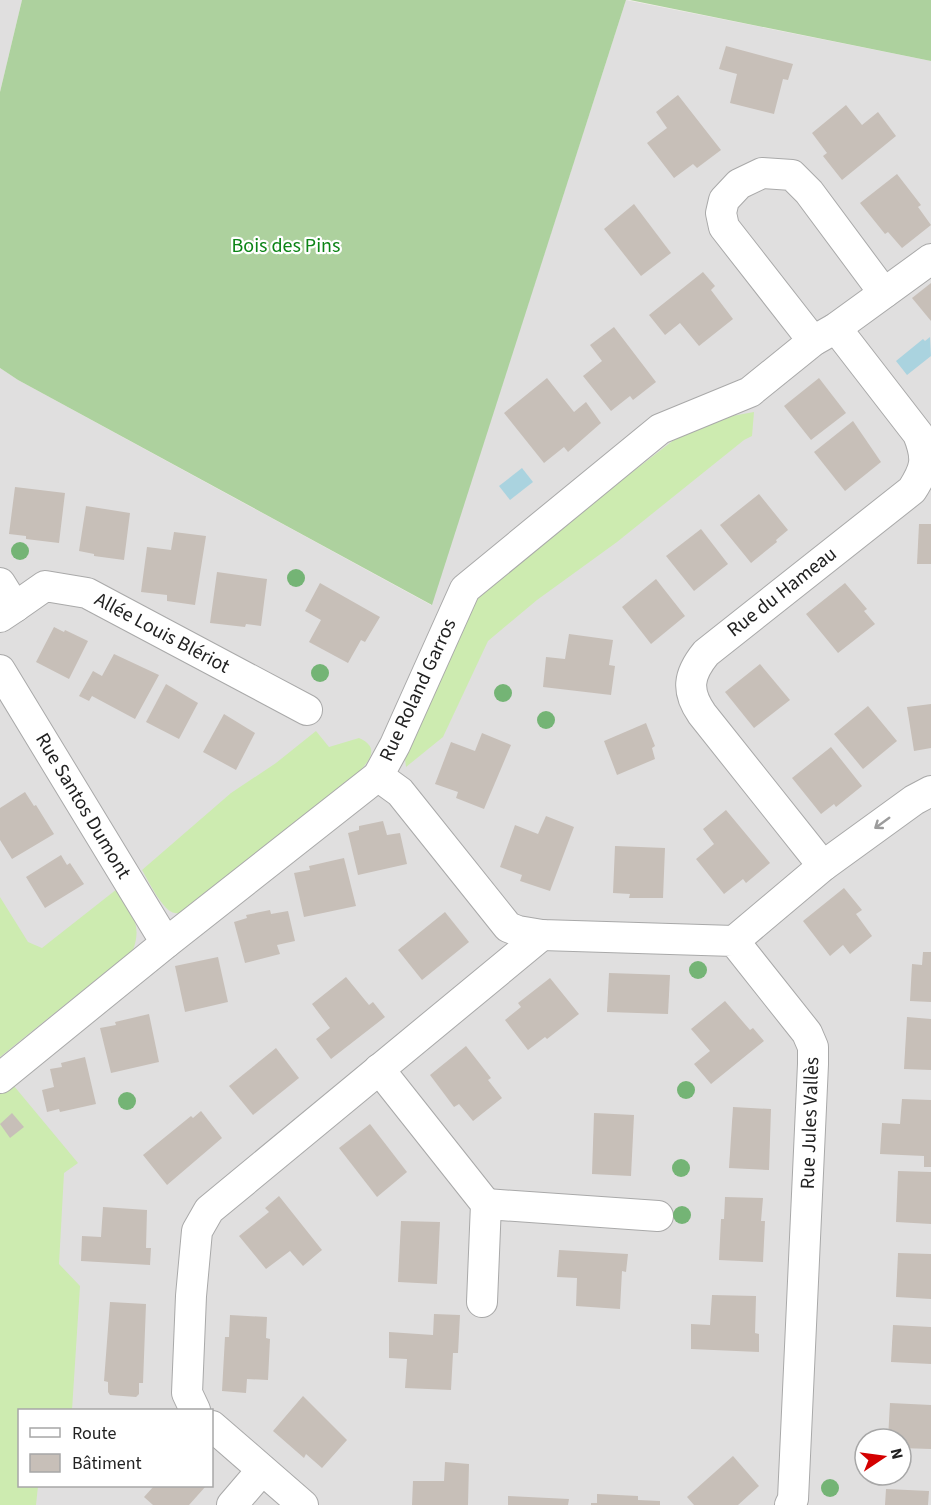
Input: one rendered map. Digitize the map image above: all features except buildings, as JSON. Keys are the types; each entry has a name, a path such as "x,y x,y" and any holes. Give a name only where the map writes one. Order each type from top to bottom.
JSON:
{"street":[{"name":"Rue du Hameau","path":"823,866 702,714 695,703 691,687 695,666 706,653 912,490 920,478 925,463 923,448 918,434 724,227 721,213 724,200 739,184 762,173 792,175 809,192 884,293"},
{"name":"Rue Roland Garros","path":"0,1078 166,942 378,776 395,745 465,589 660,429 750,392 824,334 931,259"},
{"name":"Allée Louis Blériot","path":"5,602 45,586 87,593 307,710"},
{"name":"Rue Santos Dumont","path":"0,670 166,942"},
{"path":"378,776 400,792 508,927 542,935 734,941 823,866 914,800 931,791"},
{"path":"195,1409 187,1393 191,1296 197,1232 209,1210 542,935"},
{"name":"Rue Jules Vallès","path":"734,941 807,1033 813,1047 793,1499 789,1505"},
{"path":"379,1068 486,1204 482,1302"},
{"path":"486,1204 658,1216"},
{"path":"213,1427 303,1505"},
{"path":"232,1505 262,1470"}],"shaded area":[{"path":"0,0 22,0 0,92"},
{"path":"626,0 931,61 931,1505 0,1505 0,368 18,380 431,605"}],"green space":[{"name":"Bois des Pins","path":"22,0 626,0 432,605 18,380 0,368 0,92"},
{"path":"630,0 931,0 931,61"},
{"path":"754,412 752,436 617,542 537,600 488,641 443,737 406,767 407,748 476,600 499,575 679,436 732,416"},
{"path":"316,731 329,747 359,738 370,747 370,757 354,777 185,911 175,913 170,911 161,902 142,870 231,793 276,763"},
{"path":"117,889 136,925 136,941 133,950 0,1057 0,897 28,942 42,948"},
{"path":"4,1074 78,1163 64,1173 59,1264 80,1286 72,1409 18,1409 18,1487 38,1487 36,1505 0,1505 0,1078"}],"water":[{"path":"930,337 931,356 907,375 896,361 923,339 925,341"},
{"path":"522,468 533,482 510,500 499,486"}]}
